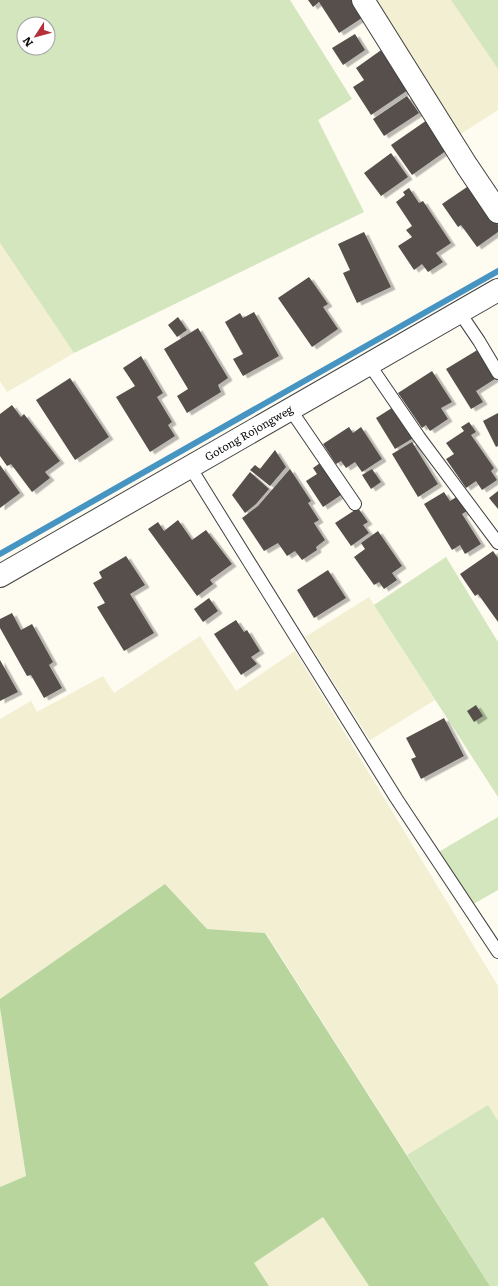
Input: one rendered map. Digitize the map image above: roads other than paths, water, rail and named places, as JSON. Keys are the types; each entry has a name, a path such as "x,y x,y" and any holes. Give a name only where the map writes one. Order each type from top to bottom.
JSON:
{"street":[{"path":"362,0 467,166 498,212"},
{"name":"Gotong Rojongweg","path":"0,576 498,290"}],"lane":[{"path":"460,313 479,340 498,373"},
{"path":"369,364 419,437 498,543"},
{"path":"290,409 355,504"},
{"path":"190,467 396,798 498,952"}],"waterway":[{"path":"0,554 498,271"}]}
